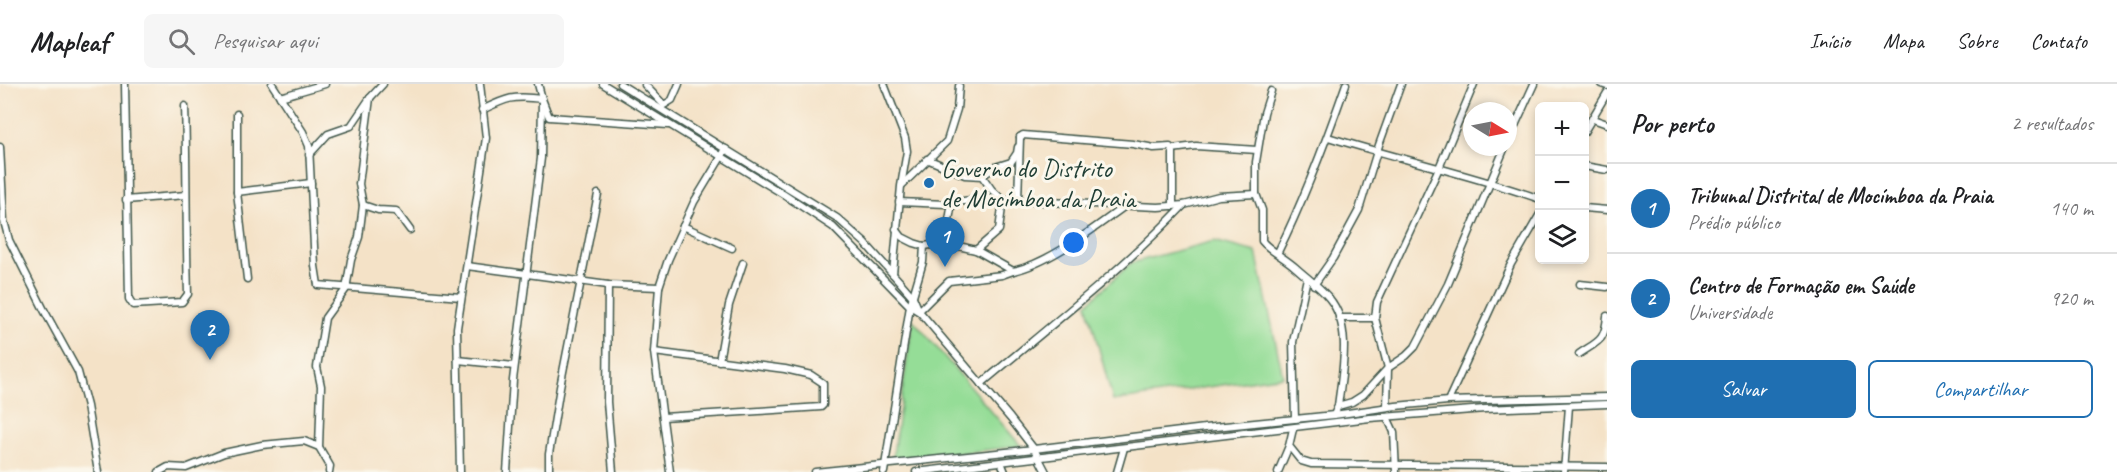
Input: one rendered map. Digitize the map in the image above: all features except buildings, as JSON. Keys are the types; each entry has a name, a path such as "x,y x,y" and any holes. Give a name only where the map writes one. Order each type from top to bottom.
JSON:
{"street":[{"path":"125,84 126,200 130,302 133,305 182,302 188,294 186,195 188,152 185,106"},
{"path":"272,84 303,132 309,155 316,281 321,287 461,297"},
{"path":"280,97 325,84"},
{"path":"309,155 328,134 351,126 370,98 383,84"},
{"path":"460,472 457,328 486,138 480,84"},
{"path":"538,84 549,117 669,125"},
{"path":"603,84 833,227 910,306 919,311"},
{"path":"620,84 837,218 865,243 913,297 919,311 1034,450 1046,472"},
{"path":"645,85 664,105 672,100 680,84"},
{"path":"884,84 907,151 899,202 893,274"},
{"path":"1278,252 1328,137 1346,84"},
{"path":"1314,285 1333,258 1359,210 1401,84"},
{"path":"1387,407 1388,368 1374,318 1377,303 1439,168 1474,84"},
{"path":"1517,121 1534,84"},
{"path":"1601,84 1607,86"},
{"path":"901,186 947,141 957,109 959,86"},
{"path":"1271,91 1257,150 1256,194 1262,210 1262,241 1278,252 1330,299 1339,318 1344,332 1338,406 1334,415"},
{"path":"1589,125 1607,93"},
{"path":"482,110 506,99 521,96 542,99"},
{"path":"329,472 330,466 319,447 321,386 317,367 325,318 346,289 351,260 359,237 363,205 359,184 370,98"},
{"path":"507,472 514,366 541,158 542,99"},
{"path":"237,114 237,192 247,279"},
{"path":"1593,119 1607,124"},
{"path":"1020,137 1023,135 1086,139 1172,148 1196,146 1257,150"},
{"path":"927,159 965,175 982,176 995,167 1011,162 1017,153 1020,137"},
{"path":"1018,201 1020,137"},
{"path":"1328,137 1490,181 1535,198"},
{"path":"0,147 4,220 9,240 39,302 78,372 87,406 98,472"},
{"path":"1172,148 1173,206"},
{"path":"670,472 654,352 658,288 694,202 726,149"},
{"path":"1338,406 1352,402 1363,394 1388,368 1406,356 1414,347 1448,284 1501,156"},
{"path":"1589,167 1607,170"},
{"path":"982,176 1003,200"},
{"path":"237,192 311,183"},
{"path":"549,472 549,453 598,194"},
{"path":"899,202 952,203 970,200 1003,200 1173,206 1220,196 1256,194"},
{"path":"126,200 186,195"},
{"path":"976,250 999,230 1003,200"},
{"path":"945,243 952,203"},
{"path":"363,205 378,210 396,211 410,230"},
{"path":"981,384 1165,226 1184,205"},
{"path":"919,311 949,281 1002,275 1021,269 1058,251 1125,206"},
{"path":"1589,208 1607,210"},
{"path":"1448,401 1511,264 1535,221"},
{"path":"683,226 732,248"},
{"path":"896,229 902,237 914,243 924,246 945,243 976,250 1013,270"},
{"path":"884,468 910,306 923,262 924,246"},
{"path":"719,361 729,305 743,263"},
{"path":"467,266 608,285 658,288"},
{"path":"1295,419 1293,342 1307,278"},
{"path":"1581,284 1607,287"},
{"path":"608,285 607,402 612,472"},
{"path":"1579,354 1605,334 1607,316"},
{"path":"1339,318 1374,318"},
{"path":"654,352 785,369 811,375 823,383 823,405 817,408 663,417"},
{"path":"458,360 514,366"},
{"path":"814,472 884,468 1448,401 1607,398"},
{"path":"916,472 1388,417 1485,409 1607,405"},
{"path":"1564,469 1569,406"},
{"path":"1388,417 1394,432 1396,468"},
{"path":"1278,472 1289,446 1293,429"},
{"path":"1114,440 1115,449"},
{"path":"159,472 168,467 186,468 224,453 262,445 304,441 319,447"},
{"path":"1289,446 1301,461 1311,464 1396,468 1607,467"},
{"path":"1117,472 1124,448"},
{"path":"1001,462 1005,472"}],"green space":[{"path":"1214,241 1256,252 1283,376 1113,401 1087,304 1131,263"},
{"path":"913,320 1021,446 892,461"}],"place":[{"name":"Governo do Distrito de Mocímboa da Praia","path":"929,183"},
{"name":"Tribunal Distrital de Mocímboa da Praia","path":"945,267"},
{"name":"Centro de Formação em Saúde","path":"210,360"}]}
